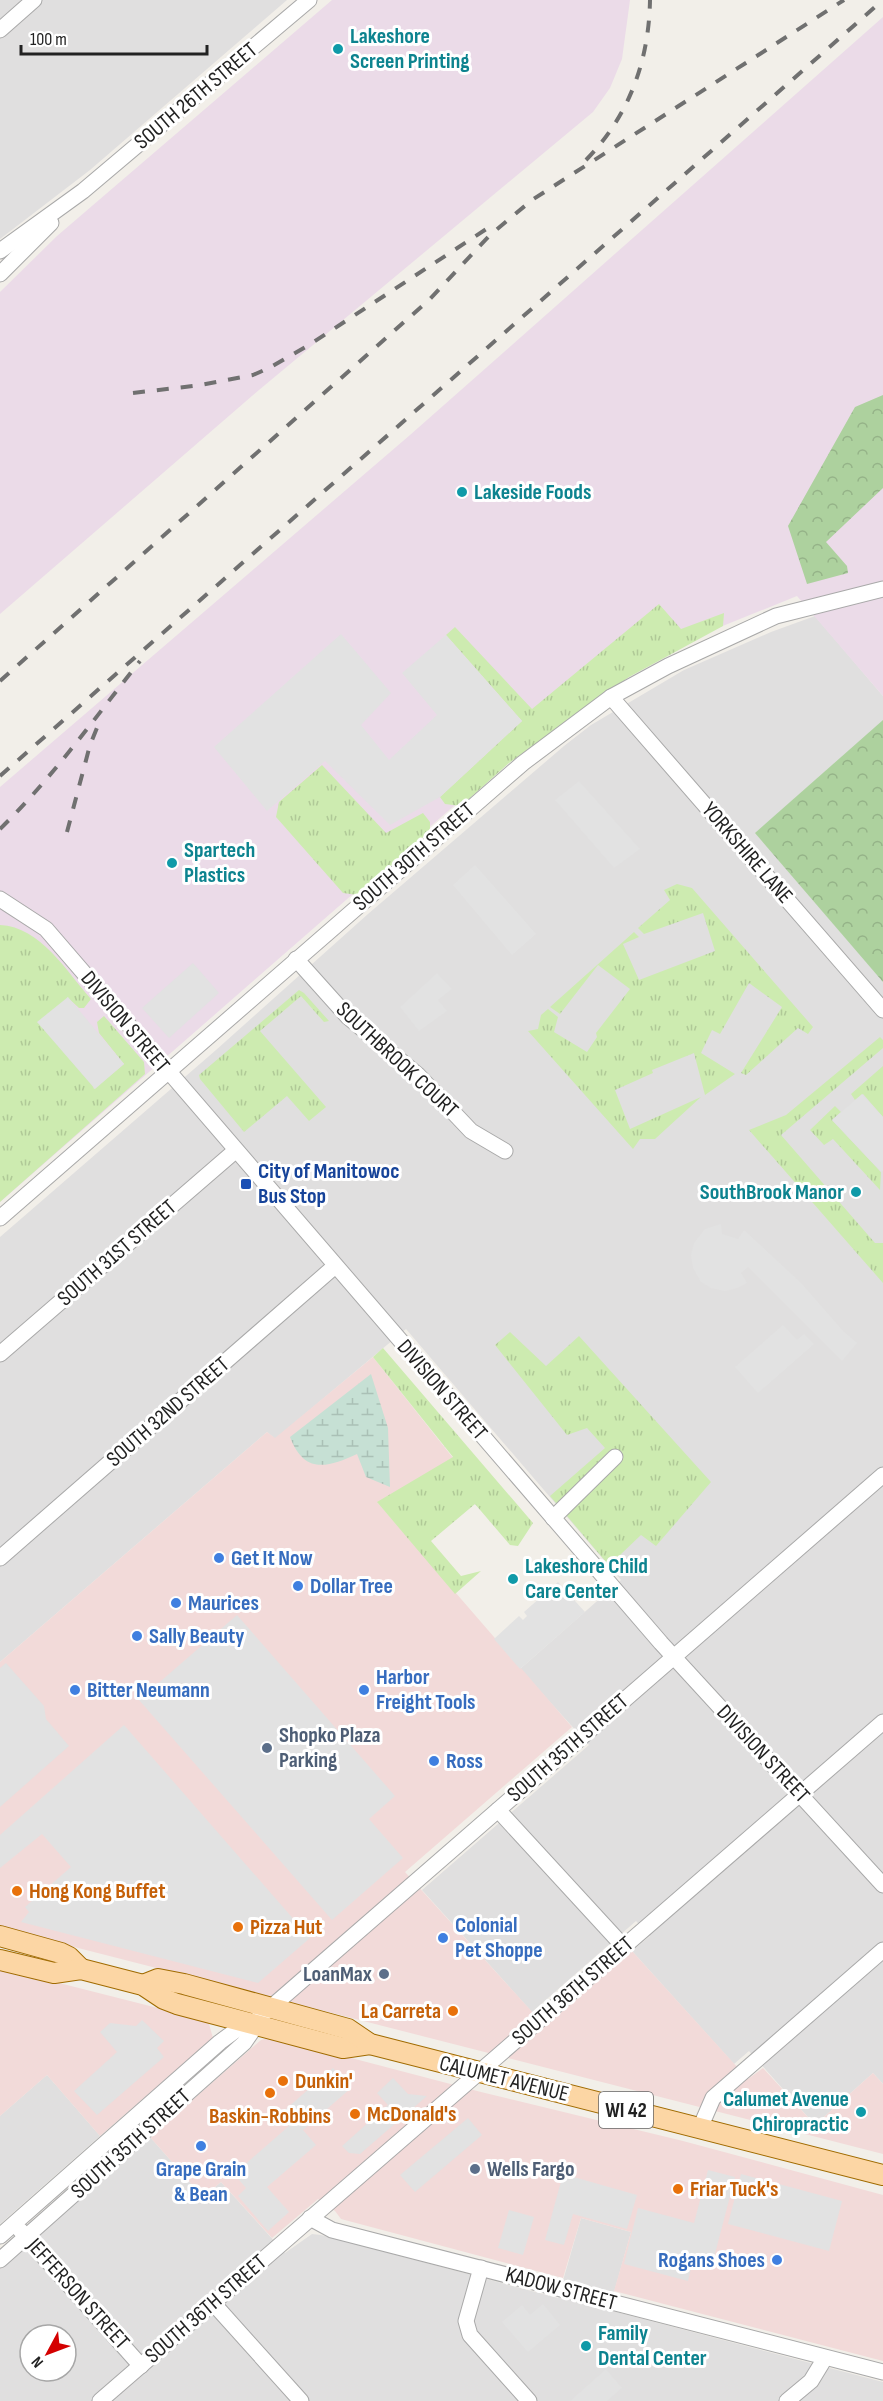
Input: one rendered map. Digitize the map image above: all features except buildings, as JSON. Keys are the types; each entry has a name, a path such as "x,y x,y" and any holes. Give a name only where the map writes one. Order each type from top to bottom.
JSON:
{"main road":[{"name":"CALUMET AVENUE","path":"0,1936 61,1953 72,1959 81,1969"},
{"name":"CALUMET AVENUE","path":"0,1960 54,1973 81,1969 143,1985 172,2002 344,2048 352,2049 370,2044"},
{"name":"CALUMET AVENUE","path":"143,1985 154,1980 166,1980 348,2029 370,2044 883,2175"}],"street":[{"path":"0,30 34,0"},
{"name":"SOUTH 26TH STREET","path":"0,250 83,191 309,0"},
{"name":"SOUTH 26TH STREET","path":"0,274 83,191"},
{"name":"SOUTH 30TH STREET","path":"0,1218 523,763 611,698 668,666 776,616 883,589"},
{"name":"YORKSHIRE LANE","path":"611,698 883,1010"},
{"name":"DIVISION STREET","path":"0,899 46,929 235,1151 673,1656 883,1885"},
{"name":"SOUTHBROOK COURT","path":"296,959 348,1017 418,1075 471,1131 506,1151"},
{"name":"SOUTH 31ST STREET","path":"0,1354 235,1151"},
{"name":"SOUTH 32ND STREET","path":"0,1558 335,1266"},
{"path":"553,1518 615,1457"},
{"name":"SOUTH 35TH STREET","path":"0,2236 220,2042 239,2028 253,2022 883,1475"},
{"name":"SOUTH 36TH STREET","path":"100,2401 883,1722"},
{"path":"498,1810 624,1947"},
{"path":"700,2128 713,2098 883,1950"},
{"name":"SOUTH 35TH STREET","path":"0,2260 243,2043 253,2030 253,2022"},
{"name":"KADOW STREET","path":"310,2218 332,2230 883,2372"},
{"name":"JEFFERSON STREET","path":"14,2223 141,2366"},
{"path":"481,2268 466,2321 470,2335 529,2401"},
{"path":"213,2303 301,2401"},
{"path":"787,2401 811,2380 825,2358"}],"shaded area":[{"path":"0,0 287,0 90,170 0,239"},
{"path":"332,0 630,0 622,59 610,88 593,112 259,390 0,614 0,292 57,236"},
{"path":"883,17 883,696 797,596 698,636 649,659 518,750 0,1202 0,787 410,435"},
{"path":"815,616 883,696 883,2084 873,2073 815,2125 749,2051 734,2064 632,1951 650,1936 636,1921 532,2012 422,1890 589,1745 520,1669 621,1580 406,1329 275,1439 267,1432 0,1662 0,1237 216,1050 368,914 591,725 684,670 771,632"},
{"path":"341,634 391,693 361,725 389,760 437,715 402,673 446,635 522,721 440,797 390,825 325,761 267,811 214,747"},
{"path":"579,781 640,849 614,868 555,800"},
{"path":"475,865 536,934 512,955 453,885"},
{"path":"193,963 219,993 169,1038 142,1008"},
{"path":"437,973 452,989 438,1000 447,1011 419,1031 400,1007"},
{"path":"68,997 124,1064 95,1089 37,1022"},
{"path":"862,1094 883,1117 883,1171 881,1172 832,1120"},
{"path":"721,1224 722,1234 738,1239 744,1230 801,1283 843,1331 857,1343 842,1361 748,1267 741,1273 747,1283 737,1288 725,1291 711,1288 701,1282 693,1268 691,1255 694,1243 705,1229"},
{"path":"783,1325 797,1340 804,1334 814,1344 758,1393 735,1367"},
{"path":"373,1357 453,1458 378,1503 572,1727 405,1872 545,2026 632,1951 748,2079 763,2068 815,2125 873,2073 883,2084 883,2154 0,1928 0,1662 267,1432 275,1438"},
{"path":"558,1582 585,1612 520,1669 494,1639 519,1616 523,1620 527,1616 524,1612"},
{"name":"Shopko Plaza Parking","path":"237,1615 395,1796 369,1819 403,1858 332,1920 139,1700"},
{"path":"6,1663 44,1706 46,1719 69,1746 0,1807 0,1668"},
{"path":"124,1725 310,1938 258,1983 21,1922 29,1912 25,1907 71,1867 42,1834 0,1868 0,1835"},
{"path":"0,1968 205,2020 209,2024 213,2038 100,2136 47,2075 0,2116"},
{"path":"142,2020 164,2041 157,2048 164,2057 97,2115 74,2091 117,2052 100,2032 110,2023 136,2026"},
{"path":"275,2038 481,2092 683,2141 883,2195 883,2361 614,2291 631,2232 581,2218 563,2278 341,2219 335,2211 318,2199 272,2238 221,2182 203,2197 150,2137 261,2040"},
{"path":"333,2068 351,2088 303,2130 316,2145 267,2187 289,2212 268,2231 238,2196 246,2188 234,2174 289,2126 279,2115"},
{"path":"47,2075 100,2136 0,2224 0,2116"},
{"path":"393,2078 408,2094 427,2096 360,2154 349,2153 342,2146 388,2105 377,2093"},
{"path":"468,2118 482,2135 415,2192 400,2175"},
{"path":"150,2137 203,2197 221,2182 285,2253 312,2234 321,2235 558,2298 581,2218 631,2232 609,2310 883,2382 883,2401 0,2401 0,2268"},
{"path":"708,2170 735,2177 711,2269 692,2264 688,2281 624,2264 638,2208 694,2223"},
{"path":"563,2174 637,2195 627,2229 573,2214 564,2245 545,2240"},
{"path":"741,2174 842,2201 829,2251 728,2224"},
{"path":"509,2210 534,2217 523,2255 498,2248"},
{"path":"543,2304 560,2325 528,2352 502,2322 522,2305 530,2315"},
{"path":"606,2369 622,2388 607,2401 570,2401"}],"green space":[{"path":"883,395 883,488 826,542 847,566 848,573 807,584 788,526 855,407"},
{"path":"659,604 681,629 724,613 723,626 629,677 509,763 461,806 445,804 440,797 522,721 446,635 455,627 532,709"},
{"path":"883,720 883,982 755,833"},
{"path":"322,765 386,833 423,813 430,822 430,831 358,895 343,893 276,817 279,802"},
{"path":"677,884 692,888 813,1027 808,1034 798,1028 746,1075 741,1073 782,1007 749,983 720,1034 712,1030 701,1053 735,1074 705,1095 694,1053 652,1070 653,1073 615,1090 630,1129 701,1097 655,1139 640,1139 633,1149 528,1031 538,1029 541,1015 548,1009 558,1017 554,1032 587,1052 597,1037 596,1033 630,989 598,965 560,1014 550,1007 634,932 639,937 623,944 639,980 715,951 703,913 644,934 638,928 670,900 664,890"},
{"path":"0,925 28,933 40,942 52,952 91,999 84,1008 79,1008 67,997 94,1089 124,1064 99,1033 97,1022 104,1016 144,1062 145,1074 0,1202"},
{"path":"299,990 329,1021 324,1022 301,996 260,1031 326,1107 309,1121 287,1096 244,1132 199,1075"},
{"path":"880,1037 883,1040 883,1048 781,1135 875,1243 883,1243 883,1283 749,1130 786,1115"},
{"path":"883,1066 883,1117 863,1094 855,1100 851,1094"},
{"path":"835,1106 841,1112 832,1120 881,1172 880,1190 833,1139 824,1145 810,1130"},
{"path":"510,1332 546,1366 579,1336 711,1482 656,1546 641,1535 619,1556 606,1562 550,1496 605,1448 587,1428 567,1435 495,1345"},
{"path":"383,1348 533,1523 518,1546 510,1545 475,1504 431,1541 461,1576 481,1571 455,1594 377,1502 453,1457 373,1357"},
{"path":"371,1374 388,1428 390,1487 366,1477 357,1454 326,1465 318,1465 302,1457 290,1437"}],"railway":[{"path":"586,160 614,125 634,86 646,45 650,0"},
{"path":"0,681 430,299 490,235 532,200 844,0"},
{"path":"0,776 883,0"},
{"path":"133,393 201,385 253,375 269,368 309,345 491,226"},
{"path":"0,829 55,768 140,661"},
{"path":"67,832 90,745 99,723"}],"place":[{"name":"Lakeshore Screen Printing","path":"338,49"},
{"name":"Lakeside Foods","path":"462,492"},
{"name":"Spartech Plastics","path":"172,863"},
{"name":"City of Manitowoc Bus Stop","path":"246,1184"},
{"name":"SouthBrook Manor","path":"856,1192"},
{"name":"Get It Now","path":"219,1558"},
{"name":"Lakeshore Child Care Center","path":"513,1579"},
{"name":"Dollar Tree","path":"298,1586"},
{"name":"Maurices","path":"176,1603"},
{"name":"Sally Beauty","path":"137,1636"},
{"name":"Bitter Neumann","path":"75,1690"},
{"name":"Harbor Freight Tools","path":"364,1690"},
{"name":"Shopko Plaza Parking","path":"267,1748"},
{"name":"Ross","path":"434,1761"},
{"name":"Hong Kong Buffet","path":"17,1891"},
{"name":"Pizza Hut","path":"238,1927"},
{"name":"Colonial Pet Shoppe","path":"443,1938"},
{"name":"LoanMax","path":"384,1974"},
{"name":"La Carreta","path":"453,2011"},
{"name":"Dunkin'","path":"283,2081"},
{"name":"Baskin-Robbins","path":"270,2093"},
{"name":"Calumet Avenue Chiropractic","path":"861,2112"},
{"name":"McDonald's","path":"355,2114"},
{"name":"Grape Grain & Bean","path":"201,2146"},
{"name":"Wells Fargo","path":"475,2169"},
{"name":"Friar Tuck's","path":"678,2189"},
{"name":"Rogans Shoes","path":"777,2260"},
{"name":"Family Dental Center","path":"586,2346"}]}
